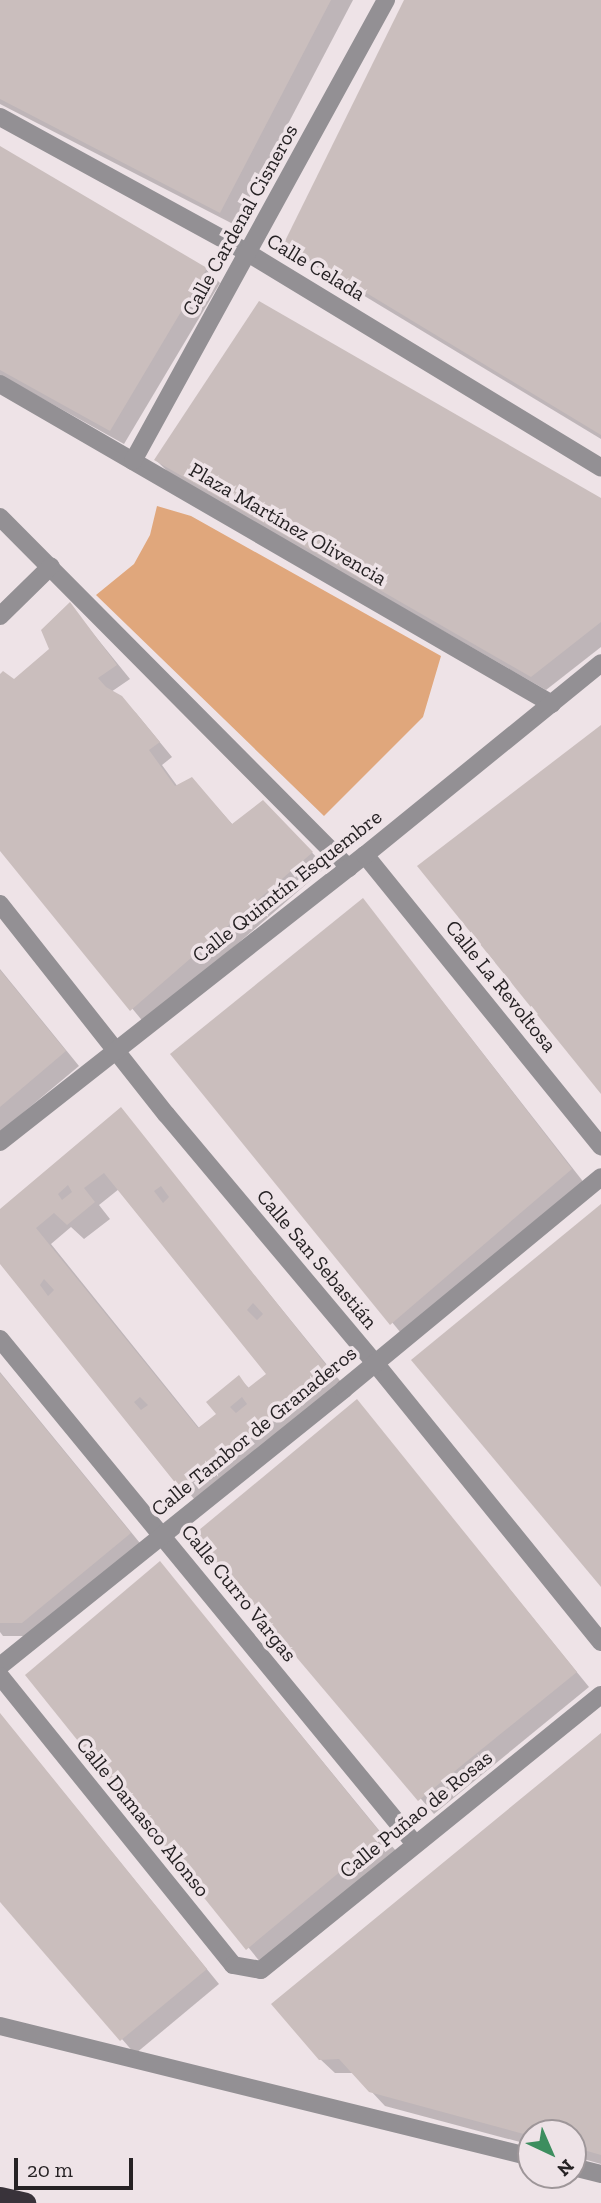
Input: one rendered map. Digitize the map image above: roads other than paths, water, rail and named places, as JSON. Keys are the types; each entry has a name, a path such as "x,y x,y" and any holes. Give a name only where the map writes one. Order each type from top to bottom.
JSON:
{"highway":[{"path":"0,2197 25,2203"}],"street":[{"name":"Calle Cardenal Cisneros","path":"133,461 386,0"},
{"name":"Calle Celada","path":"0,117 248,253 601,468"},
{"name":"Plaza Martínez Olivencia","path":"0,384 552,704"},
{"path":"0,517 349,868"},
{"path":"0,616 51,566"},
{"name":"Calle Quimtín Esquembre","path":"0,1142 349,868 552,704 598,673"},
{"name":"Calle La Revoltosa","path":"365,855 601,1146"},
{"name":"Calle San Sebastián","path":"0,904 115,1050 375,1363 601,1642"},
{"name":"Calle Tambor de Granaderos","path":"0,1666 601,1177"},
{"name":"Calle Curro Vargas","path":"0,1339 415,1844"},
{"name":"Calle Damasco Alonso","path":"0,1676 233,1965 261,1970"},
{"name":"Calle Puñao de Rosas","path":"261,1970 601,1695"},
{"path":"0,2026 517,2154"}]}
